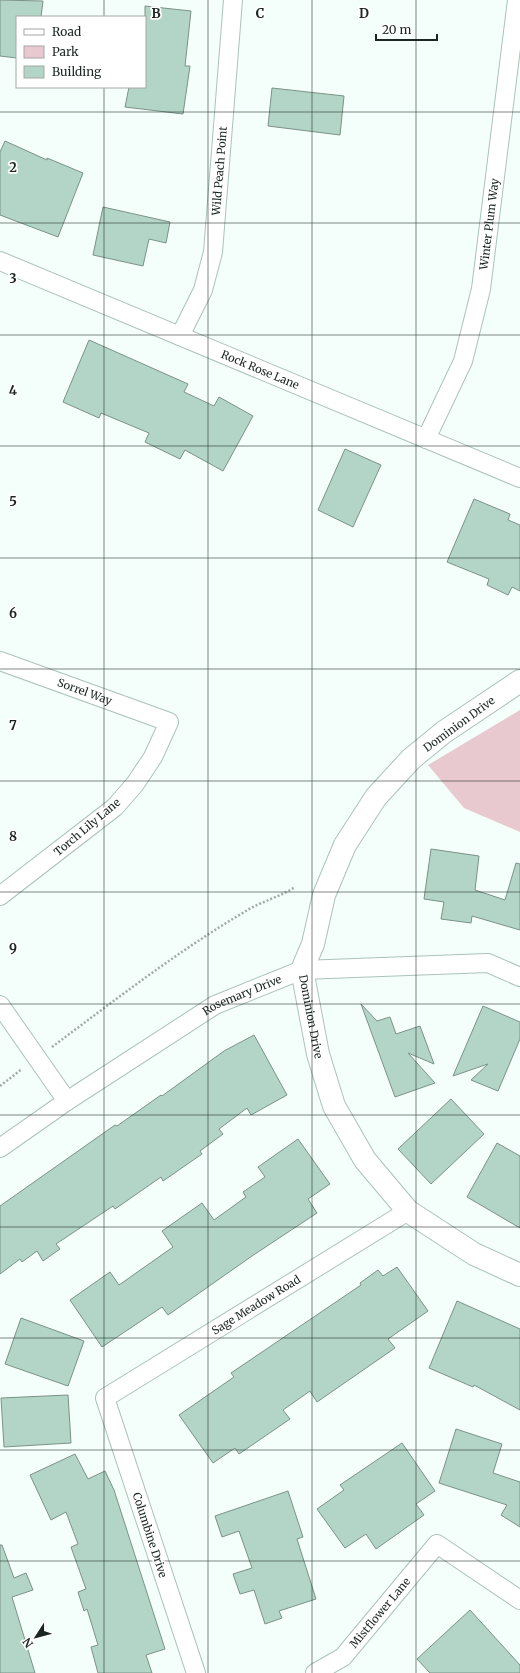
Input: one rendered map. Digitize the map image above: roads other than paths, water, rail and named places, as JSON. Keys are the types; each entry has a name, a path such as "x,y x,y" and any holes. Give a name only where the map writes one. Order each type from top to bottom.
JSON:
{"street":[{"name":"Wild Peach Point","path":"180,336 203,290 213,252 233,0"},
{"name":"Winter Plum Way","path":"426,439 462,361 481,289 517,0"},
{"name":"Rock Rose Lane","path":"0,261 520,478"},
{"name":"Sorrel Way","path":"0,660 169,722"},
{"name":"Dominion Drive","path":"520,681 427,746 411,759 376,797 342,852 324,895 313,944 302,970 318,1054 334,1106 365,1160 408,1211 474,1254 520,1275"},
{"name":"Torch Lily Lane","path":"0,896 115,807 135,784 153,757 169,722"},
{"name":"Rosemary Drive","path":"0,1148 67,1101 216,1005 302,970 488,963 520,977"},
{"path":"0,1005 67,1101"},
{"name":"Sage Meadow Road","path":"104,1398 408,1211"},
{"name":"Columbine Drive","path":"104,1398 196,1673"},
{"name":"Mistflower Lane","path":"315,1673 343,1657 437,1544 520,1600"}]}
